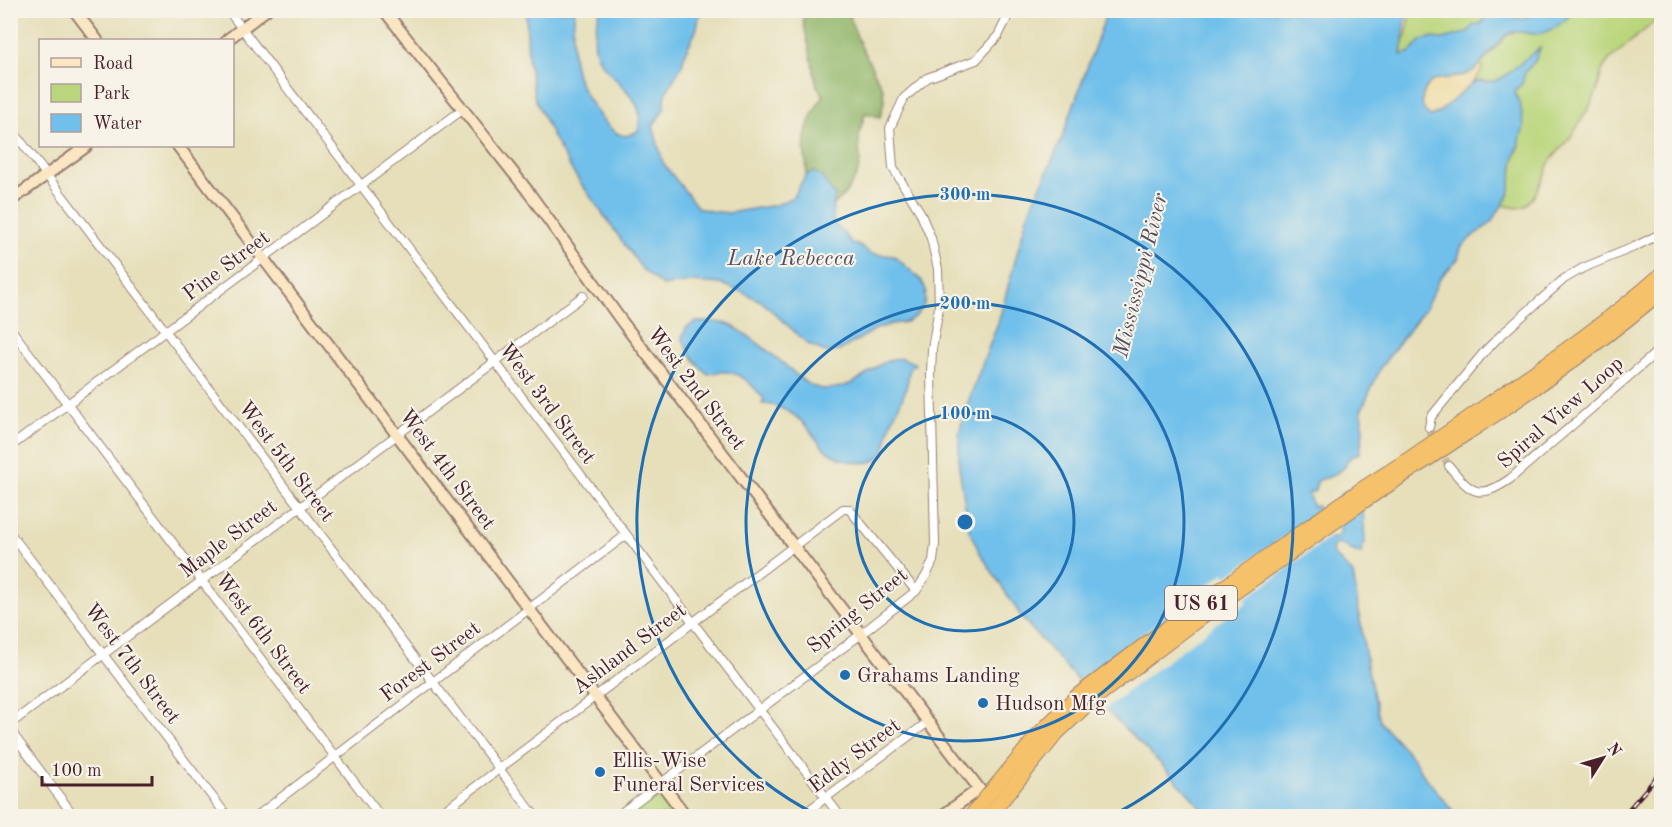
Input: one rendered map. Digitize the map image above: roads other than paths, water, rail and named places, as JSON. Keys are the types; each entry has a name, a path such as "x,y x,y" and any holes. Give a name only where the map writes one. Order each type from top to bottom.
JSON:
{"highway":[{"name":"US 61","path":"989,816 1057,733 1091,701 1225,599 1464,429 1662,274"},
{"name":"US 61","path":"971,816 1037,736 1077,696 1175,622 1359,491 1406,461 1517,401 1662,291"}],"street":[{"path":"74,10 96,39"},
{"name":"West 3rd Street","path":"228,10 840,816"},
{"path":"228,39 266,10"},
{"name":"West 2nd Street","path":"384,10 528,190 623,323 1000,816"},
{"name":"Spring Street","path":"617,816 861,635 916,591 926,576 933,561 935,544 931,374 932,349 939,307 938,269 931,238 920,212 893,168 890,128 904,98 927,78 976,60 998,36 1011,10"},
{"name":"Pine Street","path":"10,447 462,110"},
{"name":"West 5th Street","path":"10,127 535,816"},
{"path":"10,201 86,147"},
{"name":"West 4th Street","path":"179,147 686,816"},
{"path":"1429,427 1431,417 1485,351 1564,279 1583,268 1662,233"},
{"name":"Maple Street","path":"10,725 583,296"},
{"name":"West 6th Street","path":"10,328 380,816"},
{"name":"Spiral View Loop","path":"1449,466 1473,490 1484,492 1495,489 1527,465 1662,346"},
{"name":"Ashland Street","path":"437,816 843,509 849,508 916,591"},
{"name":"West 7th Street","path":"10,533 227,816"},
{"name":"Forest Street","path":"257,816 626,535"},
{"name":"Eddy Street","path":"801,816 928,722"},
{"path":"10,725 15,737 73,816"},
{"path":"942,816 979,789"}],"water":[{"name":"Lake Rebecca","path":"526,11 575,11 573,51 577,76 601,118 615,132 625,136 638,131 640,118 638,107 601,62 596,52 594,36 600,11 701,11 696,31 682,65 666,93 664,109 653,126 663,163 698,208 729,213 776,205 793,197 806,175 814,172 821,176 835,196 832,211 834,222 853,245 856,244 872,254 894,256 922,281 926,290 924,305 916,316 906,322 876,329 839,351 825,352 808,344 761,301 742,292 722,284 691,282 663,286 642,269 573,172 554,139 535,99 528,60"},
{"name":"Mississippi River","path":"1106,11 1407,11 1401,55 1409,53 1422,40 1443,39 1468,32 1473,26 1483,23 1485,11 1505,11 1513,17 1523,19 1536,11 1575,11 1546,32 1508,34 1473,71 1457,77 1434,80 1424,91 1423,106 1431,116 1438,113 1473,83 1479,80 1486,82 1498,80 1504,77 1540,48 1535,61 1525,72 1522,84 1517,88 1515,94 1520,103 1524,127 1514,159 1509,195 1490,224 1461,247 1458,259 1440,278 1426,307 1381,367 1361,411 1363,432 1360,453 1352,456 1345,463 1346,466 1336,473 1318,481 1315,491 1308,494 1313,507 1317,506 1329,537 1332,539 1341,532 1335,508 1337,498 1341,494 1349,490 1363,510 1365,543 1361,554 1337,543 1332,553 1353,574 1368,671 1380,722 1413,758 1422,773 1457,816 1209,816 1161,764 1090,694 1023,619 980,553 969,530 959,467 959,435 964,413 999,320 1027,217 1062,138"},
{"path":"696,322 721,322 733,326 765,348 804,381 823,389 849,384 892,359 899,358 915,364 910,368 905,392 880,457 865,463 848,461 833,455 792,414 774,405 762,404 764,399 744,379 728,372 708,374 696,362 682,338 686,328"}],"tunnel":[{"path":"1429,427 1432,439 1449,466"}],"railway":[{"path":"1623,816 1662,771"}],"place":[{"name":"Grahams Landing","path":"845,675"},
{"name":"Hudson Mfg","path":"983,703"},
{"name":"Ellis-Wise Funeral Services","path":"600,772"}]}
